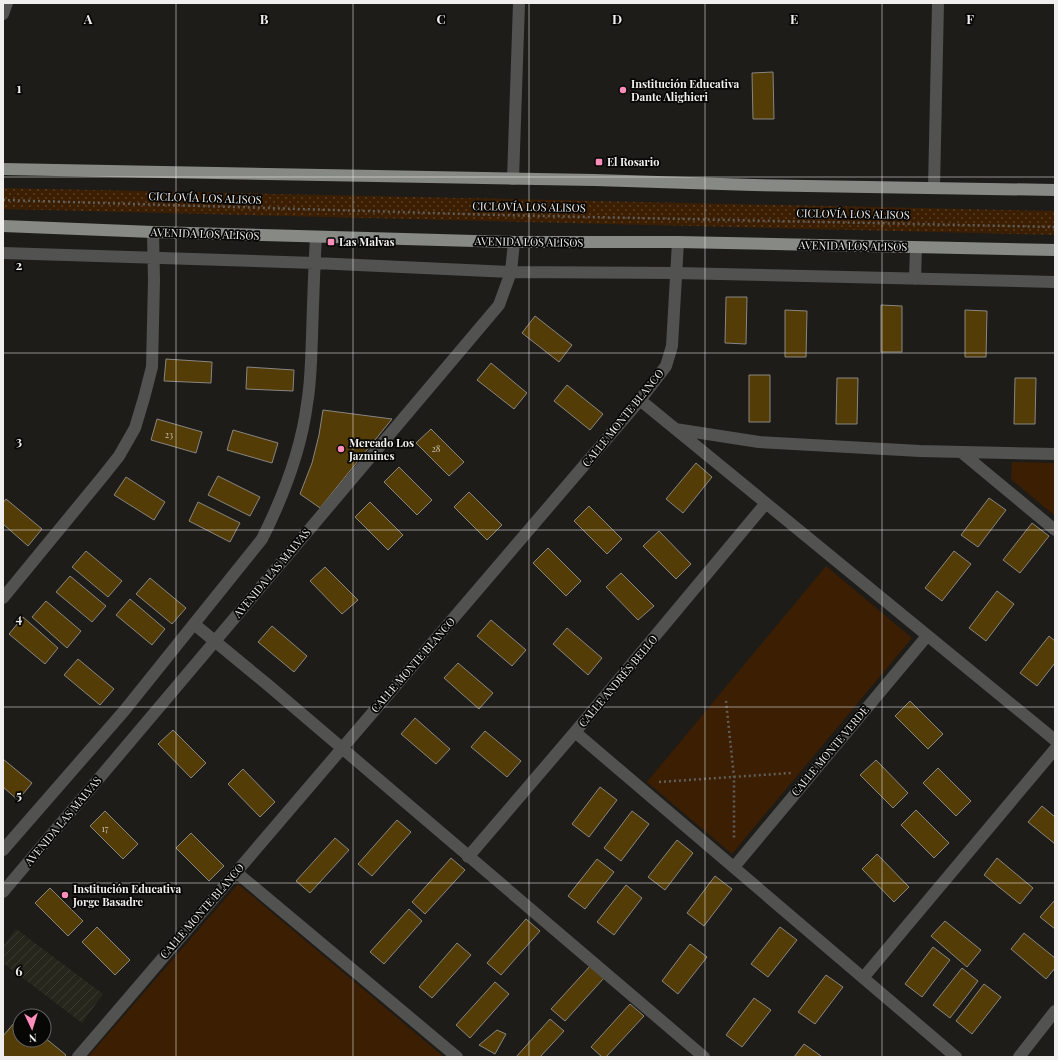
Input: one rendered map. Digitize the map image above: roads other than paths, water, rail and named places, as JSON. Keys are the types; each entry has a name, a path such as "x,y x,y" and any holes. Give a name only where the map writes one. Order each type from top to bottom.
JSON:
{"main road":[{"path":"3,169 1055,190"},
{"name":"AVENIDA LOS ALISOS","path":"3,226 153,232 514,242 678,242 1055,250"}],"street":[{"path":"3,14 7,3"},
{"path":"513,179 519,3"},
{"path":"934,188 938,3"},
{"path":"3,598 119,456 135,428 152,367 153,232"},
{"path":"3,850 124,711 262,539 277,509 288,477 300,439 308,404 316,237"},
{"name":"AVENIDA LAS MALVAS","path":"3,892 499,305 511,272 514,242"},
{"name":"CALLE MONTE BLANCO","path":"78,1057 640,400 666,366 672,346 678,242"},
{"path":"915,279 916,248"},
{"path":"3,253 315,263 511,272 676,273 1055,282"},
{"path":"640,400 1055,740"},
{"path":"675,429 760,442 920,451 1055,454"},
{"path":"962,452 1055,530"},
{"name":"CALLE ANDRÉS BELLO","path":"468,856 575,732 766,504"},
{"path":"194,624 704,1057"},
{"name":"CALLE MONTE VERDE","path":"734,867 927,636"},
{"path":"575,732 956,1057"},
{"path":"863,978 1055,749"},
{"path":"236,872 456,1057"},
{"path":"1019,1057 1055,1011"}],"place":[{"name":"Institución Educativa Dante Alighieri","path":"623,90"},
{"name":"El Rosario","path":"599,162"},
{"name":"Las Malvas","path":"331,242"},
{"name":"Mercado Los Jazmines","path":"341,449"},
{"name":"Institución Educativa Jorge Basadre","path":"65,895"}]}
